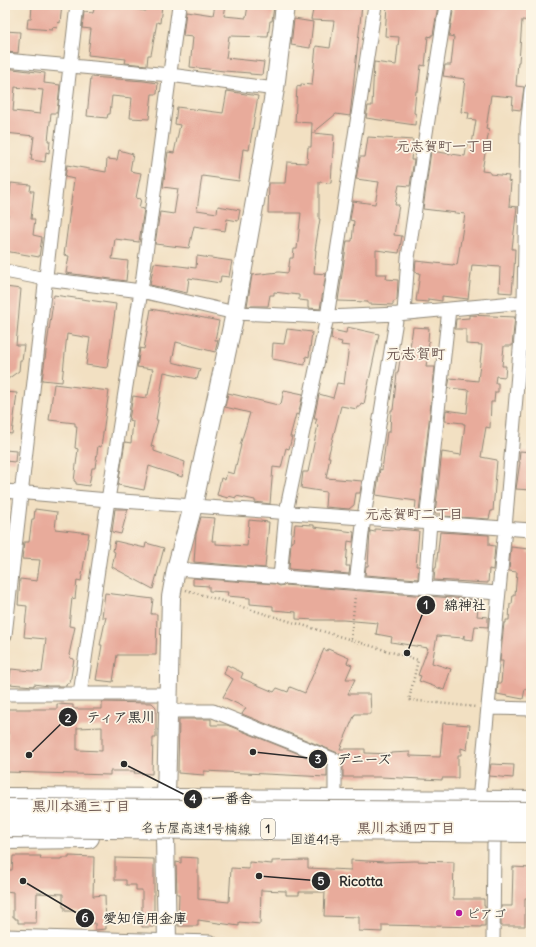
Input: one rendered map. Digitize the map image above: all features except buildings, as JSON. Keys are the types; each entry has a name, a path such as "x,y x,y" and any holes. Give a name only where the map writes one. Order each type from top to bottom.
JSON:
{"highway":[{"path":"5,799 531,802"},
{"name":"名古屋高速1号楠線","path":"5,810 531,813"},
{"name":"名古屋高速1号楠線","path":"5,826 531,831"},
{"name":"国道41号","path":"5,838 165,837 531,841"}],"street":[{"path":"5,635 77,5"},
{"path":"80,694 108,500 141,291 179,5"},
{"path":"167,942 165,837 170,597 193,506 235,313 275,89 285,5"},
{"path":"280,578 286,512 328,317 375,5"},
{"path":"356,583 364,517 400,313 446,5"},
{"path":"5,60 70,65 275,89"},
{"path":"479,801 498,593 528,302 527,128 531,90"},
{"path":"5,271 141,291 235,313 328,317 400,313 528,302"},
{"path":"425,588 428,522 449,309"},
{"path":"5,491 108,500 531,530"},
{"path":"174,577 280,578 498,593"},
{"path":"5,694 80,694 168,702 213,712 335,760 335,800"},
{"path":"488,708 531,709"},
{"path":"493,942 494,840"},
{"path":"5,936 167,942 211,942"}],"path":[{"path":"174,577 351,639 418,660 409,700 488,708"},
{"path":"351,639 356,583"}],"place":[{"name":"綿神社","path":"407,653"},
{"name":"デニーズ","path":"253,752"},
{"name":"ティア黒川","path":"29,755"},
{"name":"一番舎","path":"124,764"},
{"name":"Ricotta","path":"259,876"},
{"name":"愛知信用金庫","path":"23,881"},
{"name":"ピアゴ","path":"459,913"}],"district":[{"name":"元志賀町一丁目","path":"445,146"},
{"name":"元志賀町","path":"416,354"},
{"name":"元志賀町二丁目","path":"414,514"},
{"name":"黒川本通三丁目","path":"81,806"},
{"name":"黒川本通四丁目","path":"406,828"}]}
